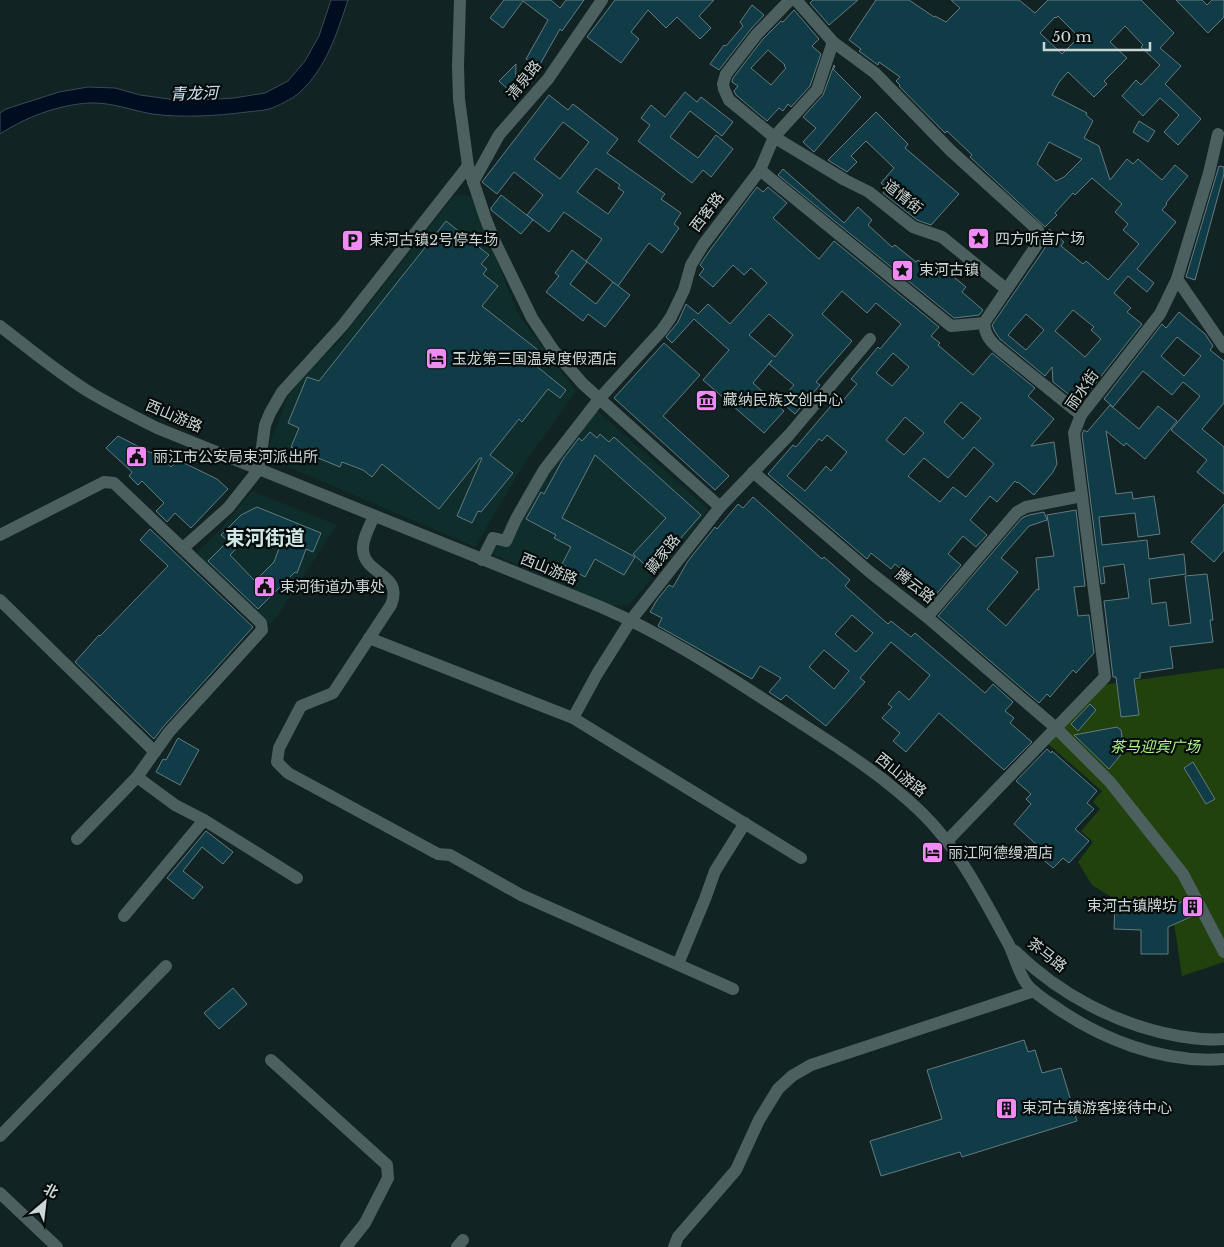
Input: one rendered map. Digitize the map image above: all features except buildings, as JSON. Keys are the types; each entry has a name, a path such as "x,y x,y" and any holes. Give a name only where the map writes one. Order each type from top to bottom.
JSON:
{"street":[{"path":"460,0 459,99 468,166 494,240 532,318 548,343 568,368 720,506"},
{"name":"清泉路","path":"473,182 500,135 548,79 602,0"},
{"name":"道情街","path":"790,0 757,34 726,74 723,84 729,100 774,136 869,192 913,228 942,237 1006,289"},
{"path":"796,0 833,42 875,73 951,151 1038,230 1038,243 984,323 985,332 991,342 1082,414"},
{"name":"西客路","path":"482,560 493,538 506,541 516,519 544,470 600,398 662,330 671,317 684,290 691,265 703,245 760,170 774,136 818,90 833,42"},
{"name":"丽水街","path":"1056,728 1105,677 1074,433 1082,414 1160,314 1177,279 1209,173 1218,134"},
{"path":"183,548 228,508 259,469 265,425 282,392 343,324 468,166"},
{"path":"760,170 951,326 984,323"},
{"path":"1177,279 1224,347"},
{"name":"西山游路","path":"0,326 65,376 107,403 157,428 632,620 683,648 837,746 924,814 963,863 1009,946"},
{"name":"藏家路","path":"574,718 597,674 632,620 720,506 789,435 870,339"},
{"name":"腾云路","path":"753,472 871,573 927,617 1056,728 1110,782 1183,874 1224,952"},
{"path":"0,535 104,482 114,483 261,623 262,630 169,732 137,777 77,839"},
{"path":"927,617 1017,512 1026,508 1082,496"},
{"path":"374,516 363,545 363,552 367,563 391,582 395,596 333,693 301,706 279,748 277,762 288,773 438,854 450,855 521,894 732,989"},
{"path":"0,600 155,752"},
{"path":"369,638 574,718 802,858"},
{"path":"947,841 1056,728"},
{"path":"137,777 175,805 204,820 297,878"},
{"path":"124,916 204,820"},
{"path":"678,964 715,871 745,823"},
{"name":"茶马路","path":"1009,946 1026,983 1065,1014 1087,1027 1113,1039 1156,1052 1191,1058 1224,1059"},
{"name":"茶马路","path":"1009,946 1031,966 1076,997 1118,1019 1160,1033 1193,1038 1224,1039"},
{"path":"0,1136 166,966"},
{"path":"674,1247 678,1236 736,1170 758,1120 772,1097 792,1076 811,1065 1034,991"},
{"path":"271,1060 387,1165 388,1178 365,1223 346,1247"},
{"path":"0,1193 57,1247"}],"shaded area":[{"name":"玉龙第三国温泉度假酒店","path":"462,194 472,197 518,314 576,391 524,464 475,547 265,457 288,396 306,372 336,345 454,196"},
{"path":"594,408 709,510 629,605 600,605 491,553 532,476 578,417"},
{"name":"束河街道办事处","path":"252,491 337,525 274,621 269,625 197,553 219,531"}],"green space":[{"name":"茶马迎宾广场","path":"1224,668 1224,962 1182,976 1171,903 1116,900 1092,885 1078,862 1093,842 1081,831 1100,809 1093,802 1102,791 1046,742 1094,686"}],"water":[{"path":"331,0 348,0 330,50 316,73 299,93 273,108 223,115 176,116 152,114 105,104 77,104 43,113 21,122 0,134 0,113 6,109 59,92 88,87 115,88 140,95 183,101 234,98 265,93 288,81 305,61 319,36"}],"place":[{"name":"四方听音广场","path":"979,239"},
{"name":"束河古镇2号停车场","path":"353,240"},
{"name":"束河古镇","path":"903,270"},
{"name":"玉龙第三国温泉度假酒店","path":"436,359"},
{"name":"藏纳民族文创中心","path":"707,400"},
{"name":"丽江市公安局束河派出所","path":"137,457"},
{"name":"束河街道办事处","path":"264,587"},
{"name":"丽江阿德缦酒店","path":"932,853"},
{"name":"束河古镇牌坊","path":"1193,906"},
{"name":"束河古镇游客接待中心","path":"1006,1108"}],"district":[{"name":"束河街道","path":"265,538"}],"water label":[{"name":"青龙河","path":"194,93"}]}
